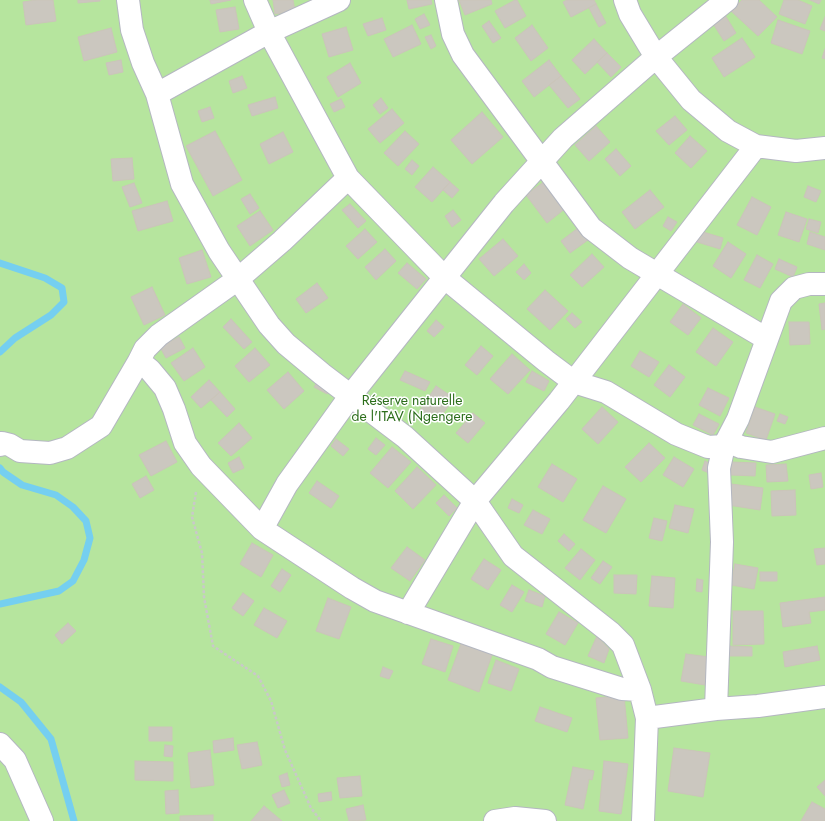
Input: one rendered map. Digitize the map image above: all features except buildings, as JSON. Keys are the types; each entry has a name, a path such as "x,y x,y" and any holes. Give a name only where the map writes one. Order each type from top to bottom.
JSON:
{"street":[{"path":"128,0 132,30 143,63 157,94 182,184 219,251 269,325 286,344 322,374 405,437 475,501 513,556 611,633 623,645 640,690 646,718 643,821"},
{"path":"255,0 269,32 348,178 445,278 546,361 574,382 606,392 676,434 708,447 725,444 772,452 825,438"},
{"path":"157,94 269,32 339,0"},
{"path":"446,0 453,34 463,55 591,228 630,258 767,339"},
{"path":"625,0 630,14 656,57 691,100 728,131 756,146 796,152 825,148"},
{"path":"262,529 287,484 351,395 504,203 563,138 656,57 727,0"},
{"path":"408,613 475,501 574,382 756,146"},
{"path":"0,445 10,445 20,451 50,453 67,448 101,426 145,349 159,335 238,279 282,241 348,178"},
{"path":"716,709 722,542 719,468 725,444 738,419 781,301 794,288 809,284 825,284"},
{"path":"139,361 150,370 165,388 174,409 185,443 201,466 262,529 352,588 376,601 538,659 552,667 622,689 640,690"},
{"path":"646,718 716,709 758,706 825,696"},
{"path":"0,744 15,760 42,821"},
{"path":"495,821 515,818 545,821"}],"path":[{"path":"201,466 192,517 202,554 204,597 213,646 258,676 271,701 285,750 311,808 321,821"}],"green space":[{"name":"Réserve naturelle de l'ITAV (Ngengere","path":"0,0 825,0 825,821 0,821"}],"waterway":[{"path":"0,263 45,278 62,288 64,302 51,315 15,338 0,352"},
{"path":"0,468 3,472 22,485 56,495 73,507 86,521 90,538 84,560 73,581 59,591 0,604"},
{"path":"0,687 21,702 51,739 74,821"}]}
